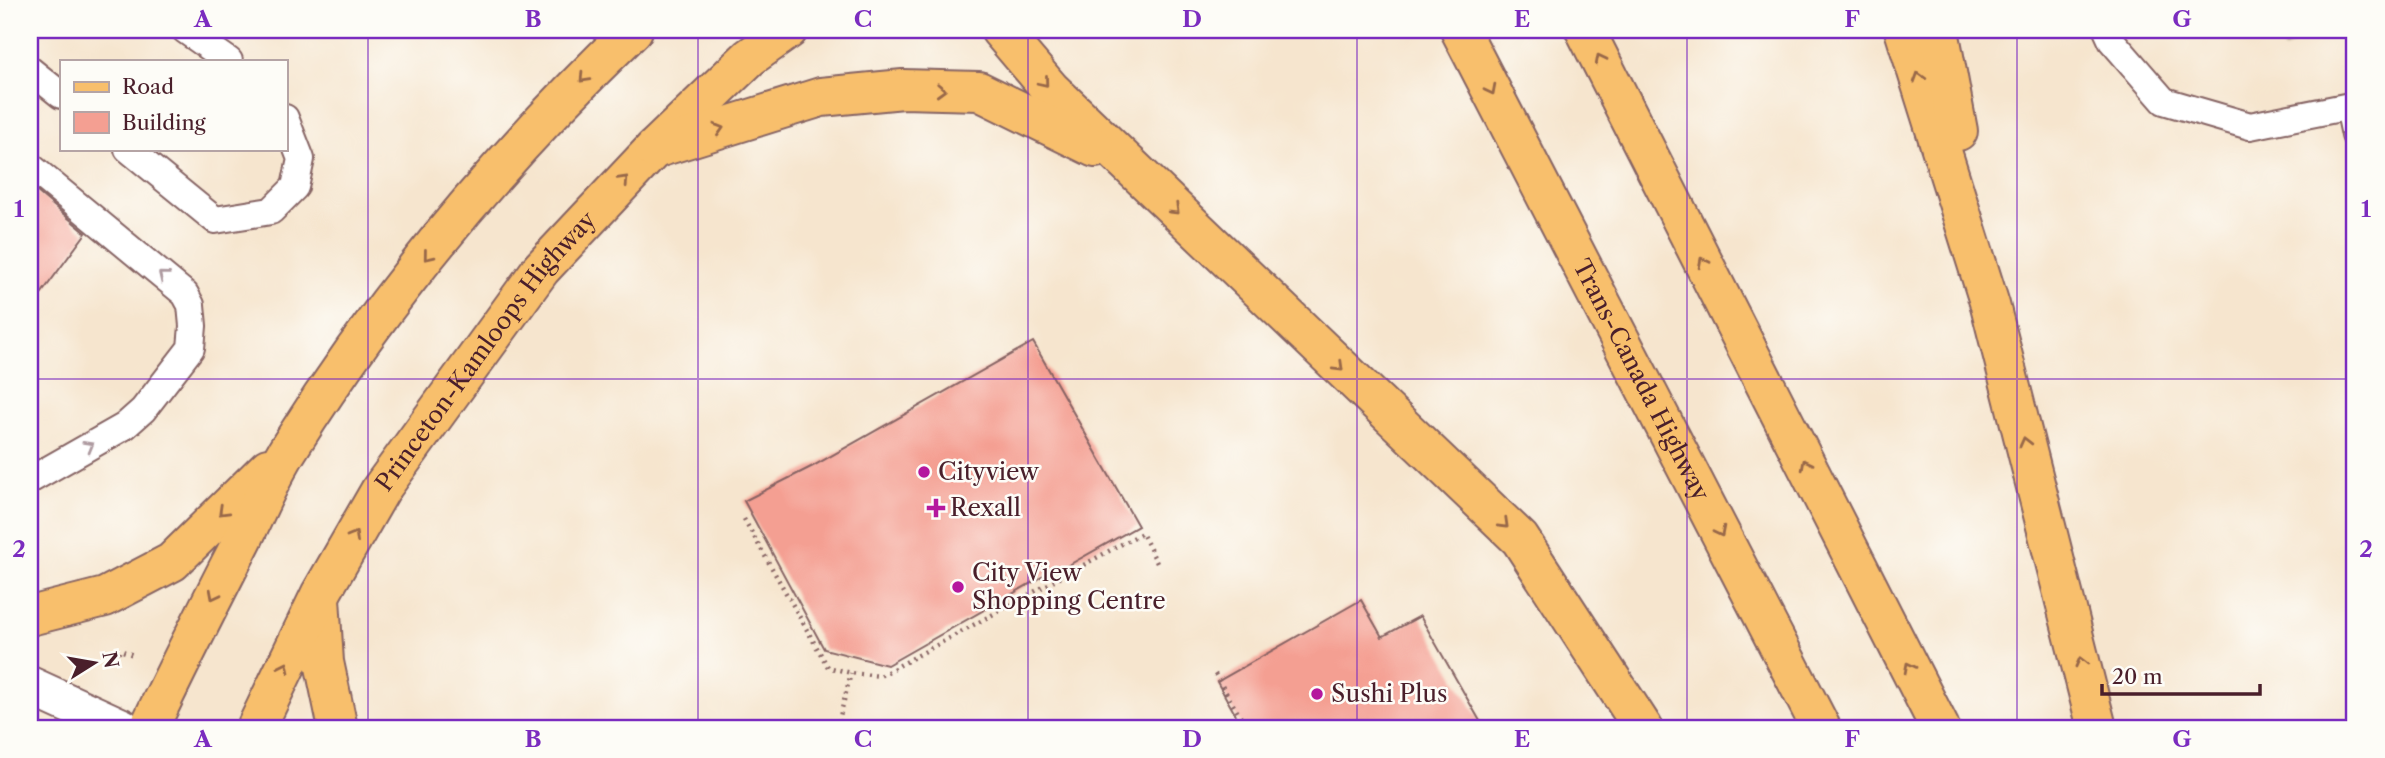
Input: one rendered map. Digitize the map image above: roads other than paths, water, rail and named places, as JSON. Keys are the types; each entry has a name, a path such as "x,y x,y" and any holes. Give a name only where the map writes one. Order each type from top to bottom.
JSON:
{"main road":[{"path":"149,728 290,447 380,315 470,203 590,71 632,30"},
{"name":"Princeton-Kamloops Highway","path":"256,728 320,596 381,489 541,269 654,149 750,57 788,30"},
{"path":"1000,30 1051,90 1520,540 1643,728"},
{"name":"Trans-Canada Highway","path":"1460,30 1821,728"},
{"path":"1585,30 1940,728"},
{"path":"1904,30 1990,305 2097,728"},
{"path":"1939,30 1990,305"},
{"path":"654,149 821,97 903,89 979,91 1126,163"},
{"path":"30,616 105,597 172,562 290,447"},
{"path":"320,596 324,662 338,728"}],"street":[{"path":"30,686 122,728"}],"lane":[{"path":"185,30 228,60"},
{"path":"2107,30 2112,41 2164,101 2250,126 2352,106 2355,135"},
{"path":"30,70 60,94"},
{"path":"129,150 215,220 271,211 295,187 301,159 287,123"},
{"path":"30,166 185,294 191,305 193,326 191,348 143,410 125,426 30,480"}],"place":[{"name":"Cityview","path":"924,472"},
{"name":"Rexall","path":"936,508"},
{"name":"City View Shopping Centre","path":"958,587"},
{"name":"Sushi Plus","path":"1317,694"}]}
